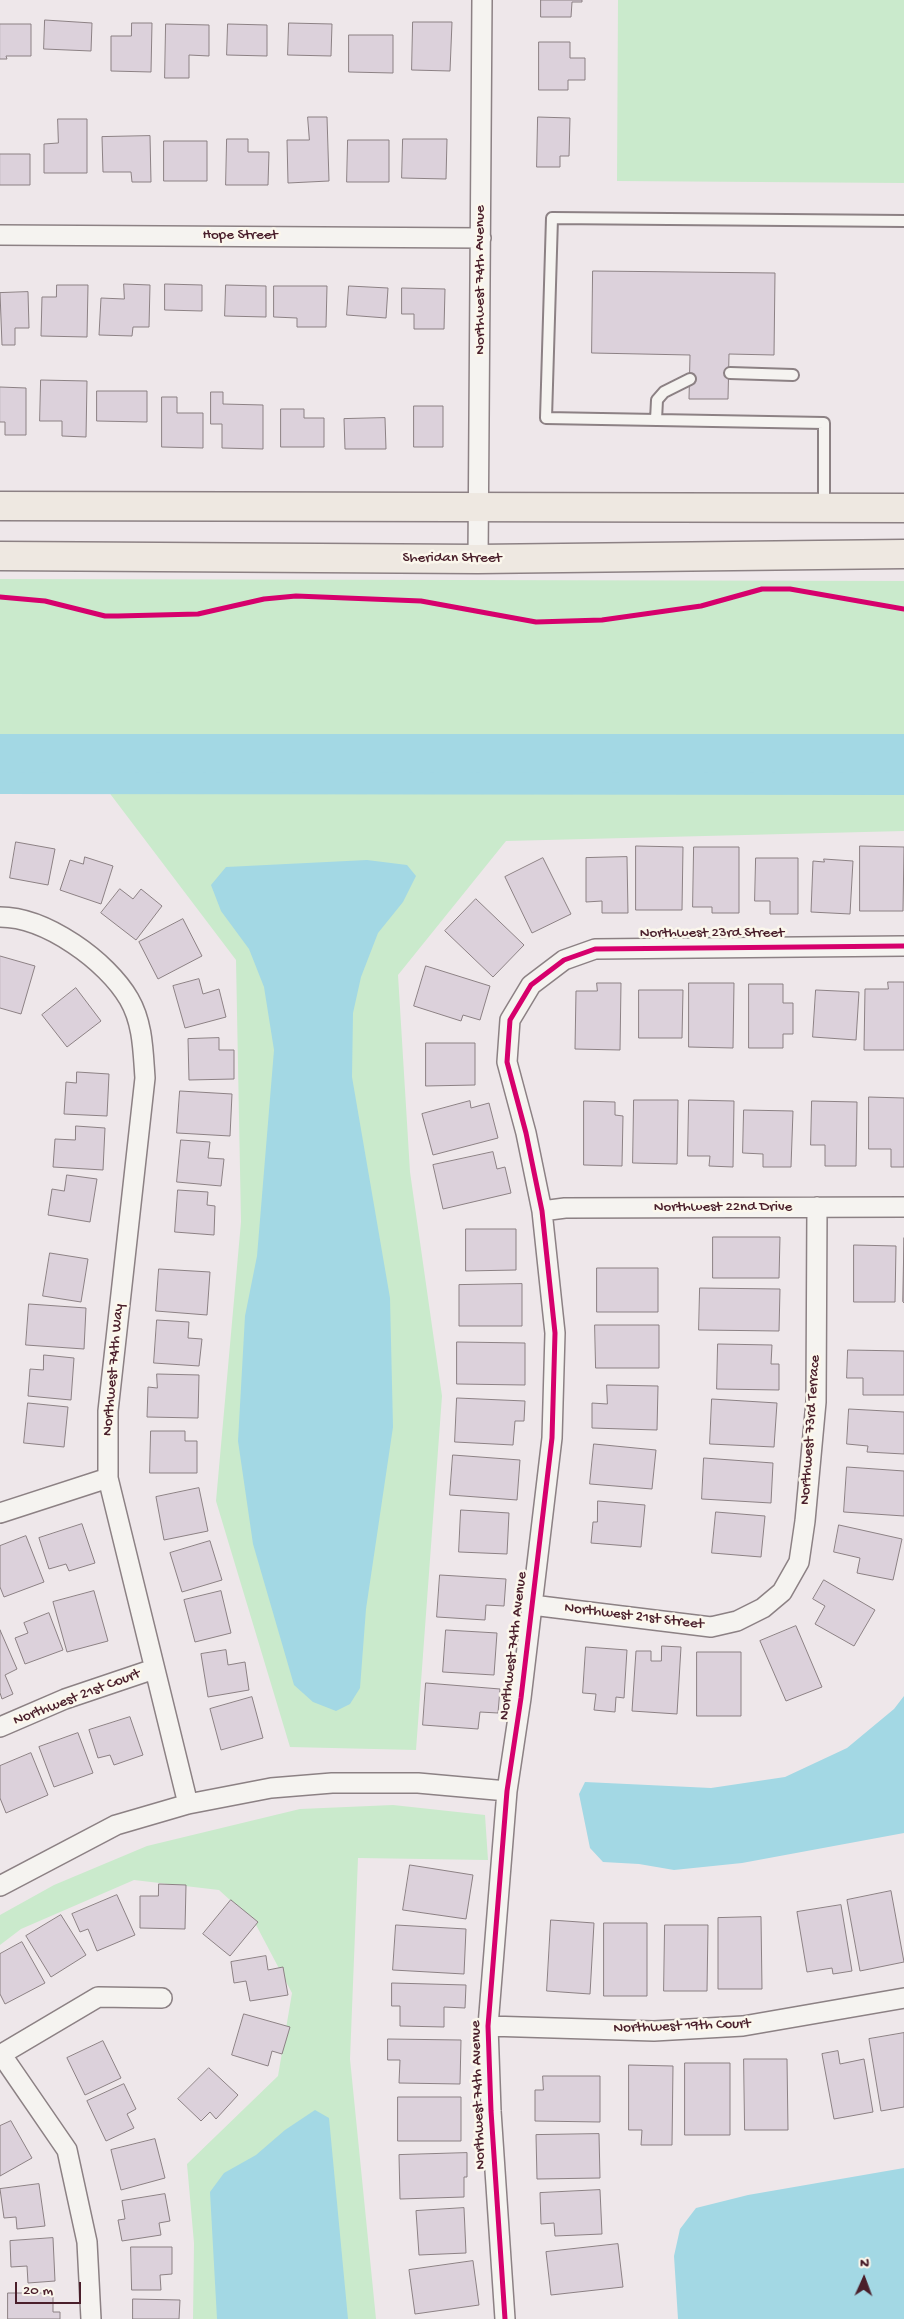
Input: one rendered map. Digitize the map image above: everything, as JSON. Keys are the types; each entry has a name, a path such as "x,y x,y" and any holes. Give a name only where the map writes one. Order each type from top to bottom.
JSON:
{"main road":[{"path":"0,506 904,508"},
{"name":"Sheridan Street","path":"0,556 478,559 904,554"}],"street":[{"name":"Northwest 74th Avenue","path":"478,559 482,0"},
{"name":"Hope Street","path":"0,234 481,238"},
{"name":"Northwest 74th Way","path":"0,917 10,917 49,931 82,948 109,972 130,1000 142,1034 144,1078 108,1410 108,1478 188,1804"},
{"name":"Northwest 23rd Street","path":"531,985 564,960 595,948 904,946"},
{"name":"Northwest 74th Avenue","path":"505,2319 492,2131 488,2026 507,1791 521,1698 552,1438 555,1333 542,1211 526,1133 507,1062 510,1020 531,985"},
{"name":"Northwest 22nd Drive","path":"542,1211 565,1208 904,1207"},
{"name":"Northwest 73rd Terrace","path":"763,1608 782,1592 799,1562 805,1521 816,1402 816,1208"},
{"path":"0,1512 108,1478"},
{"name":"Northwest 21st Street","path":"532,1605 710,1627 737,1621 763,1608"},
{"name":"Northwest 21st Court","path":"0,1727 66,1699 154,1669"},
{"path":"0,1886 116,1825 188,1804 270,1788 332,1783 418,1783 507,1791"},
{"path":"91,2319 87,2242 66,2150 1,2054 98,1997 162,1998"},
{"name":"Northwest 19th Court","path":"488,2026 654,2031 743,2026 904,1998"}],"lane":[{"path":"824,508 824,423 546,418 552,218 904,220"},
{"path":"730,373 793,375"},
{"path":"656,420 657,400 664,392 690,379"}],"green space":[{"path":"618,0 904,0 904,183 617,181"},
{"path":"0,579 904,581 904,831 506,841 398,975 410,1172 442,1396 416,1750 290,1747 216,1501 241,1222 236,960 108,791 0,791"},
{"path":"393,1805 485,1815 488,1860 358,1858 350,2059 376,2319 193,2319 194,2243 187,2164 278,2076 292,1993 255,1923 219,1890 134,1880 21,1929 0,1945 0,1915 54,1885 147,1846 300,1809"}],"water":[{"path":"0,745 904,745 904,784 0,783"},
{"path":"367,860 407,865 416,876 403,902 378,933 361,977 353,1013 352,1077 390,1298 393,1427 366,1609 360,1688 350,1704 336,1711 313,1702 294,1685 253,1544 238,1441 245,1316 257,1256 274,1050 264,987 249,949 221,911 211,885 226,867"},
{"path":"904,1696 904,1833 742,1863 674,1870 639,1864 603,1862 590,1848 579,1794 585,1782 711,1788 785,1777 847,1748 894,1709"},
{"path":"315,2110 329,2118 348,2319 217,2319 210,2192 224,2173 256,2155 285,2130"},
{"path":"904,2168 904,2319 678,2319 674,2256 680,2229 696,2208 748,2195"}],"building":[{"path":"541,0 582,0 582,2 572,2 571,17 541,17"},
{"path":"45,20 92,23 91,51 44,49"},
{"path":"413,22 452,22 450,71 412,70"},
{"path":"132,23 152,23 151,72 111,71 111,36 131,36"},
{"path":"289,23 332,24 331,56 288,55"},
{"path":"0,24 31,24 31,56 6,56 7,59 0,59"},
{"path":"166,24 209,25 209,56 189,55 189,78 165,78"},
{"path":"228,24 267,25 267,56 227,55"},
{"path":"349,35 393,35 393,73 349,72"},
{"path":"539,42 570,42 570,58 585,58 585,80 568,80 568,90 539,90"},
{"path":"308,117 327,117 329,181 288,183 287,140 309,140"},
{"path":"538,117 570,118 569,156 560,156 560,167 537,167"},
{"path":"58,119 87,119 87,173 44,173 44,144 58,143"},
{"path":"150,136 151,182 132,182 131,172 103,172 102,137"},
{"path":"227,139 248,139 248,152 269,152 268,185 226,185"},
{"path":"403,139 447,139 446,179 402,178"},
{"path":"348,140 389,140 389,182 347,182"},
{"path":"164,141 207,141 207,181 164,181"},
{"path":"0,154 30,154 30,185 0,185"},
{"path":"593,271 775,273 774,355 729,354 728,399 689,399 690,355 592,353"},
{"path":"124,284 150,285 149,327 133,327 132,336 99,335 101,298 124,299"},
{"path":"165,284 202,285 202,311 165,310"},
{"path":"57,285 88,285 87,337 41,336 42,297 56,297"},
{"path":"226,285 266,286 266,317 225,316"},
{"path":"274,286 327,286 326,327 297,327 297,318 274,317"},
{"path":"349,286 388,288 386,318 347,315"},
{"path":"402,288 445,289 444,329 414,329 414,314 402,314"},
{"path":"28,292 29,328 15,328 15,345 2,345 0,293"},
{"path":"41,380 87,381 86,437 62,436 62,421 40,421"},
{"path":"0,387 26,388 26,435 5,435 5,422 0,422"},
{"path":"97,391 147,391 147,422 97,421"},
{"path":"211,392 223,392 223,404 263,405 263,449 222,448 222,424 211,424"},
{"path":"162,397 177,397 177,413 203,413 203,448 162,447"},
{"path":"414,406 443,406 443,447 414,447"},
{"path":"281,409 304,409 304,418 324,418 324,447 281,447"},
{"path":"385,418 386,449 345,449 344,419"},
{"path":"16,842 55,849 48,885 10,878"},
{"path":"636,846 683,847 682,910 636,910"},
{"path":"860,846 904,847 903,911 860,911"},
{"path":"694,847 739,847 739,913 712,913 712,907 693,907"},
{"path":"85,857 113,866 101,904 60,890 70,860 83,864"},
{"path":"627,857 628,913 602,913 602,901 586,902 586,858"},
{"path":"543,858 571,914 532,933 505,877"},
{"path":"756,858 798,858 798,914 770,914 770,901 755,901"},
{"path":"824,859 853,861 850,914 811,912 813,861 824,862"},
{"path":"120,889 133,899 141,889 162,906 136,940 101,913"},
{"path":"476,899 524,945 493,977 445,931"},
{"path":"183,919 202,956 158,979 139,942"},
{"path":"0,956 35,966 21,1014 0,1008"},
{"path":"426,966 490,986 480,1020 463,1015 461,1021 414,1006"},
{"path":"199,979 203,994 219,989 226,1017 185,1028 173,986"},
{"path":"888,982 904,982 904,1050 864,1050 865,989 888,989"},
{"path":"597,983 621,983 620,1050 575,1049 576,991 597,991"},
{"path":"689,983 734,983 733,1048 689,1047"},
{"path":"749,984 783,984 783,1003 793,1003 793,1034 783,1034 783,1048 749,1048"},
{"path":"76,988 101,1021 67,1047 42,1015"},
{"path":"639,990 683,990 682,1038 639,1038"},
{"path":"816,990 859,992 856,1040 813,1037"},
{"path":"219,1038 219,1050 234,1050 234,1079 189,1080 188,1039"},
{"path":"426,1043 475,1043 475,1085 426,1086"},
{"path":"77,1072 109,1074 107,1116 64,1114 66,1082 76,1083"},
{"path":"180,1091 232,1094 230,1136 177,1133"},
{"path":"869,1097 904,1098 904,1167 891,1167 891,1149 869,1149"},
{"path":"634,1100 678,1100 677,1164 633,1163"},
{"path":"689,1100 734,1101 733,1167 709,1166 710,1156 688,1156"},
{"path":"470,1101 471,1108 489,1103 498,1138 433,1155 422,1114"},
{"path":"584,1101 615,1102 615,1115 623,1116 622,1166 584,1165"},
{"path":"812,1101 857,1102 856,1166 825,1166 825,1145 811,1145"},
{"path":"744,1110 793,1111 791,1167 763,1167 763,1154 743,1153"},
{"path":"76,1126 105,1128 103,1170 53,1167 55,1139 75,1140"},
{"path":"181,1140 210,1142 208,1158 224,1159 221,1186 177,1182"},
{"path":"493,1152 497,1169 505,1167 511,1193 443,1209 433,1165"},
{"path":"67,1175 97,1179 90,1222 48,1215 52,1189 64,1191"},
{"path":"178,1190 208,1192 207,1205 215,1206 214,1235 175,1232"},
{"path":"466,1229 516,1229 516,1270 466,1271"},
{"path":"713,1237 780,1237 779,1278 713,1278"},
{"path":"904,1238 904,1303 903,1302"},
{"path":"854,1245 896,1246 895,1302 854,1302"},
{"path":"50,1253 88,1259 81,1302 43,1296"},
{"path":"597,1268 658,1268 658,1312 597,1312"},
{"path":"159,1269 210,1272 207,1315 156,1311"},
{"path":"522,1284 522,1326 459,1326 459,1285"},
{"path":"700,1288 780,1289 779,1331 699,1330"},
{"path":"29,1304 86,1308 84,1349 26,1345"},
{"path":"157,1320 189,1322 188,1338 202,1339 199,1366 154,1363"},
{"path":"595,1325 659,1325 659,1368 596,1368"},
{"path":"457,1342 525,1343 525,1385 457,1384"},
{"path":"718,1344 772,1345 771,1364 779,1364 779,1390 717,1389"},
{"path":"848,1350 904,1351 904,1395 863,1395 863,1378 847,1378"},
{"path":"44,1355 74,1358 71,1400 28,1396 30,1369 43,1370"},
{"path":"157,1374 199,1375 198,1418 147,1417 148,1387 157,1388"},
{"path":"607,1385 658,1386 657,1430 592,1428 592,1403 607,1404"},
{"path":"457,1398 525,1401 524,1421 515,1421 513,1445 455,1442"},
{"path":"712,1399 777,1403 774,1447 710,1444"},
{"path":"28,1403 68,1407 64,1447 24,1443"},
{"path":"849,1409 904,1412 904,1454 867,1452 868,1446 847,1444"},
{"path":"151,1431 185,1431 185,1441 197,1441 197,1473 150,1473"},
{"path":"594,1444 656,1450 652,1489 590,1484"},
{"path":"453,1455 520,1460 517,1500 450,1495"},
{"path":"704,1458 773,1463 771,1503 702,1499"},
{"path":"847,1467 904,1471 904,1516 844,1512"},
{"path":"199,1488 208,1531 164,1540 156,1497"},
{"path":"598,1501 645,1505 641,1547 591,1543 593,1522 597,1522"},
{"path":"461,1510 509,1513 507,1554 459,1552"},
{"path":"716,1512 765,1516 761,1557 712,1553"},
{"path":"82,1524 95,1563 69,1571 66,1564 49,1569 39,1538"},
{"path":"839,1525 902,1539 893,1580 857,1573 860,1558 834,1552"},
{"path":"26,1536 44,1582 4,1597 0,1587 0,1546"},
{"path":"210,1541 222,1580 182,1592 170,1553"},
{"path":"440,1575 506,1579 504,1606 486,1605 485,1620 437,1617"},
{"path":"824,1580 875,1610 854,1646 815,1624 825,1606 813,1599"},
{"path":"94,1591 108,1641 67,1652 53,1602"},
{"path":"221,1591 231,1633 195,1642 184,1600"},
{"path":"49,1613 63,1650 25,1664 15,1638 28,1633 24,1623"},
{"path":"796,1626 822,1687 786,1701 760,1641"},
{"path":"0,1630 17,1669 5,1675 13,1694 2,1699 0,1693"},
{"path":"446,1630 497,1633 494,1675 443,1672"},
{"path":"662,1646 681,1647 677,1714 632,1711 636,1651 651,1651 651,1661 661,1661"},
{"path":"586,1647 627,1650 624,1698 616,1697 615,1712 594,1710 596,1694 583,1693"},
{"path":"226,1650 228,1665 245,1662 249,1690 208,1697 201,1654"},
{"path":"697,1652 741,1652 741,1716 697,1716"},
{"path":"426,1683 500,1689 498,1713 480,1712 478,1729 423,1725"},
{"path":"252,1697 263,1738 221,1750 210,1709"},
{"path":"130,1717 143,1755 114,1765 110,1755 98,1758 89,1730"},
{"path":"78,1733 93,1773 54,1787 39,1747"},
{"path":"31,1753 48,1795 6,1813 0,1798 0,1766"},
{"path":"410,1865 473,1875 466,1919 403,1910"},
{"path":"159,1884 186,1885 185,1929 140,1928 140,1896 158,1896"},
{"path":"891,1891 904,1962 860,1971 847,1900"},
{"path":"117,1895 135,1935 97,1951 88,1929 80,1932 72,1914"},
{"path":"231,1900 258,1922 230,1956 203,1934"},
{"path":"841,1905 852,1971 833,1974 832,1968 807,1972 797,1912"},
{"path":"61,1915 86,1955 51,1977 26,1936"},
{"path":"761,1917 762,1989 718,1989 718,1918"},
{"path":"551,1920 594,1923 590,1994 547,1991"},
{"path":"604,1923 647,1923 647,1996 604,1996"},
{"path":"396,1925 466,1929 464,1974 393,1970"},
{"path":"665,1925 708,1925 707,1991 664,1991"},
{"path":"22,1942 45,1983 5,2004 0,1994 0,1954"},
{"path":"266,1956 268,1970 283,1967 288,1995 250,2001 246,1981 234,1983 231,1962"},
{"path":"392,1983 466,1985 465,2008 444,2007 444,2027 400,2026 400,2006 392,2006"},
{"path":"244,2014 290,2027 282,2054 272,2051 268,2066 232,2055"},
{"path":"904,2033 904,2107 881,2111 869,2039"},
{"path":"388,2039 461,2040 460,2084 399,2083 400,2060 388,2060"},
{"path":"103,2041 121,2078 85,2095 67,2058"},
{"path":"838,2051 840,2064 864,2059 873,2112 834,2119 822,2054"},
{"path":"744,2059 787,2059 788,2130 745,2130"},
{"path":"685,2063 730,2063 730,2135 685,2135"},
{"path":"629,2065 673,2066 672,2145 641,2145 642,2130 629,2130"},
{"path":"209,2068 238,2095 216,2119 210,2112 201,2121 178,2099"},
{"path":"543,2076 600,2076 600,2122 535,2121 535,2090 543,2090"},
{"path":"124,2084 136,2109 127,2114 134,2128 106,2141 87,2101"},
{"path":"398,2097 461,2097 461,2141 398,2141"},
{"path":"11,2121 32,2158 0,2176 0,2126"},
{"path":"599,2134 600,2178 537,2179 536,2135"},
{"path":"155,2139 165,2178 121,2190 111,2150"},
{"path":"467,2153 467,2177 464,2177 464,2197 400,2199 399,2155"},
{"path":"39,2184 45,2226 17,2229 16,2217 4,2218 0,2189"},
{"path":"600,2190 602,2234 555,2236 554,2223 541,2224 540,2193"},
{"path":"165,2194 170,2221 159,2223 161,2235 122,2241 118,2220 125,2219 122,2201"},
{"path":"464,2208 466,2253 419,2255 416,2211"},
{"path":"53,2238 55,2281 28,2283 27,2266 11,2267 10,2241"},
{"path":"618,2244 623,2287 551,2295 546,2252"},
{"path":"131,2247 172,2247 172,2274 160,2275 161,2290 132,2290"},
{"path":"473,2261 479,2305 415,2314 409,2270"},
{"path":"8,2293 53,2293 53,2312 60,2312 60,2319 8,2319"},
{"path":"133,2299 180,2300 179,2319 133,2319"}],"waterway":[{"path":"0,745 904,745"},
{"path":"0,783 904,784"}],"cycle path":[{"path":"0,597 45,601 105,616 198,614 264,599 296,596 421,601 536,622 602,620 701,606 762,589 790,589 904,609"},
{"path":"505,2319 491,2111 488,2026 507,1791 521,1698 552,1438 555,1333 542,1211 526,1133 507,1062 510,1020 531,985 564,960 595,949 904,946"}]}
